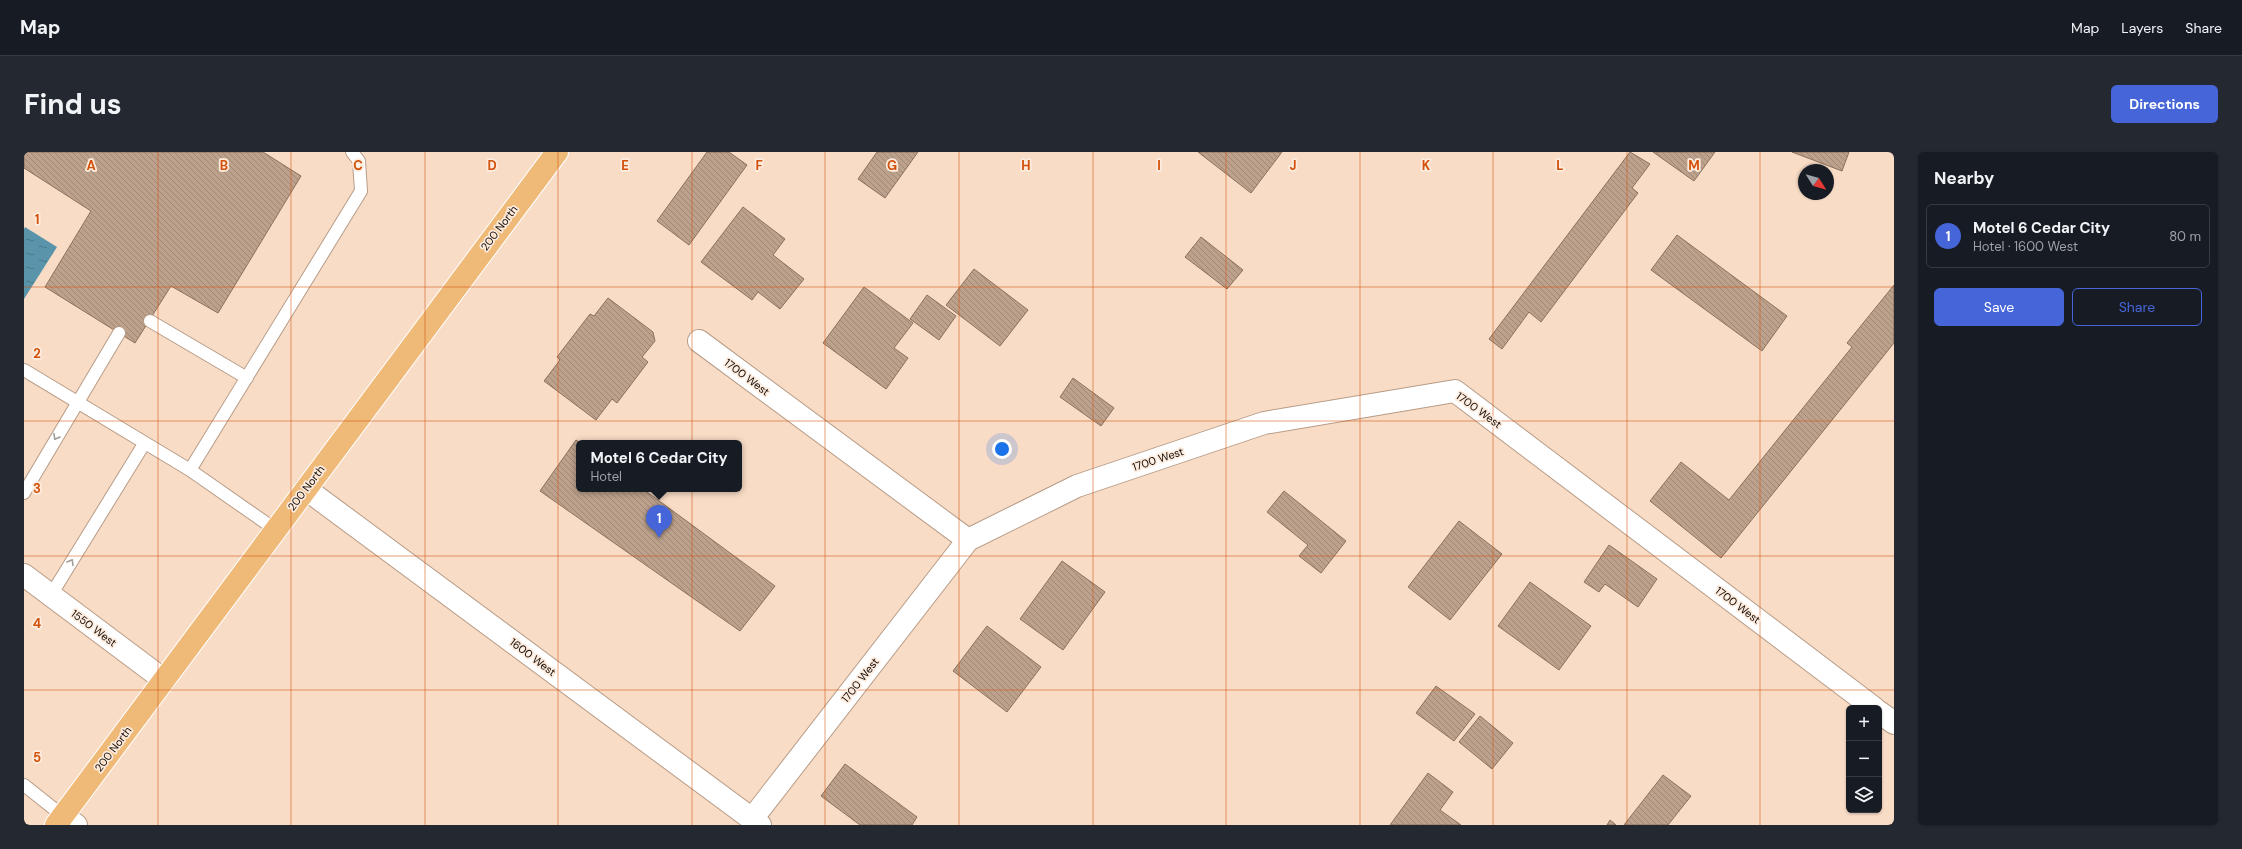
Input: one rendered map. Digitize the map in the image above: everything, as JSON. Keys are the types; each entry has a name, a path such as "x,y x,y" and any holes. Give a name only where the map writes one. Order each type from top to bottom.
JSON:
{"main road":[{"name":"200 North","path":"65,822 164,680 557,152"}],"street":[{"name":"1700 West","path":"700,342 968,540"},
{"name":"1700 West","path":"756,822 968,540 1077,486 1264,424 1455,391 1870,705"},
{"name":"1600 West","path":"306,489 756,822"},
{"name":"1550 West","path":"24,575 164,680"},
{"path":"1882,714 1894,723"}],"lane":[{"path":"190,470 361,191 359,161 352,152"},
{"path":"150,320 246,378"},
{"path":"24,493 76,403 119,333"},
{"path":"24,370 144,444 190,470 276,530"},
{"path":"51,595 144,444"},
{"path":"24,785 65,822"}],"water":[{"path":"25,227 57,247 24,299 24,229"}],"building":[{"path":"24,152 263,152 301,176 218,313 171,286 135,343 45,287 91,211 24,168"},
{"path":"707,152 729,152 747,165 689,245 657,221"},
{"path":"877,152 918,152 885,198 858,179"},
{"path":"1198,152 1282,152 1251,193"},
{"path":"1630,152 1650,164 1632,188 1638,193 1541,322 1529,312 1502,349 1489,339"},
{"path":"1653,152 1715,152 1694,181"},
{"path":"1792,152 1849,152 1842,171 1834,168 1834,164 1824,164"},
{"path":"743,207 785,239 773,255 804,279 780,309 758,292 752,300 701,262"},
{"path":"1677,235 1787,316 1762,351 1651,270"},
{"path":"1201,237 1243,270 1227,289 1185,257"},
{"path":"974,269 1028,310 1000,346 946,305"},
{"path":"1894,285 1894,343 1721,558 1650,501 1681,462 1729,500 1852,347 1847,343"},
{"path":"864,287 913,323 894,348 908,358 886,389 823,343"},
{"path":"927,295 956,316 939,340 910,319"},
{"path":"608,298 653,332 655,341 642,357 648,362 617,403 612,399 596,420 544,381 560,360 557,357 590,314 594,316"},
{"path":"1073,378 1114,408 1101,426 1060,397"},
{"path":"576,440 576,492 647,492 775,586 740,631 540,491"},
{"path":"1284,491 1346,541 1321,573 1299,556 1308,545 1267,512"},
{"path":"1459,521 1502,554 1450,620 1408,587"},
{"path":"1609,545 1657,579 1638,607 1605,584 1599,592 1584,582"},
{"path":"1062,561 1105,592 1063,650 1020,619"},
{"path":"1530,582 1591,626 1559,670 1498,626"},
{"path":"987,626 1041,667 1007,712 953,671"},
{"path":"1436,686 1475,714 1454,741 1416,713"},
{"path":"1480,716 1513,743 1492,769 1459,742"},
{"path":"845,764 917,817 912,825 860,825 821,796"},
{"path":"1428,773 1453,792 1440,810 1461,825 1390,825"},
{"path":"1663,775 1691,796 1668,825 1624,825"},
{"path":"1610,820 1616,825 1607,825"}],"place":[{"name":"Motel 6 Cedar City","path":"659,538"}]}
